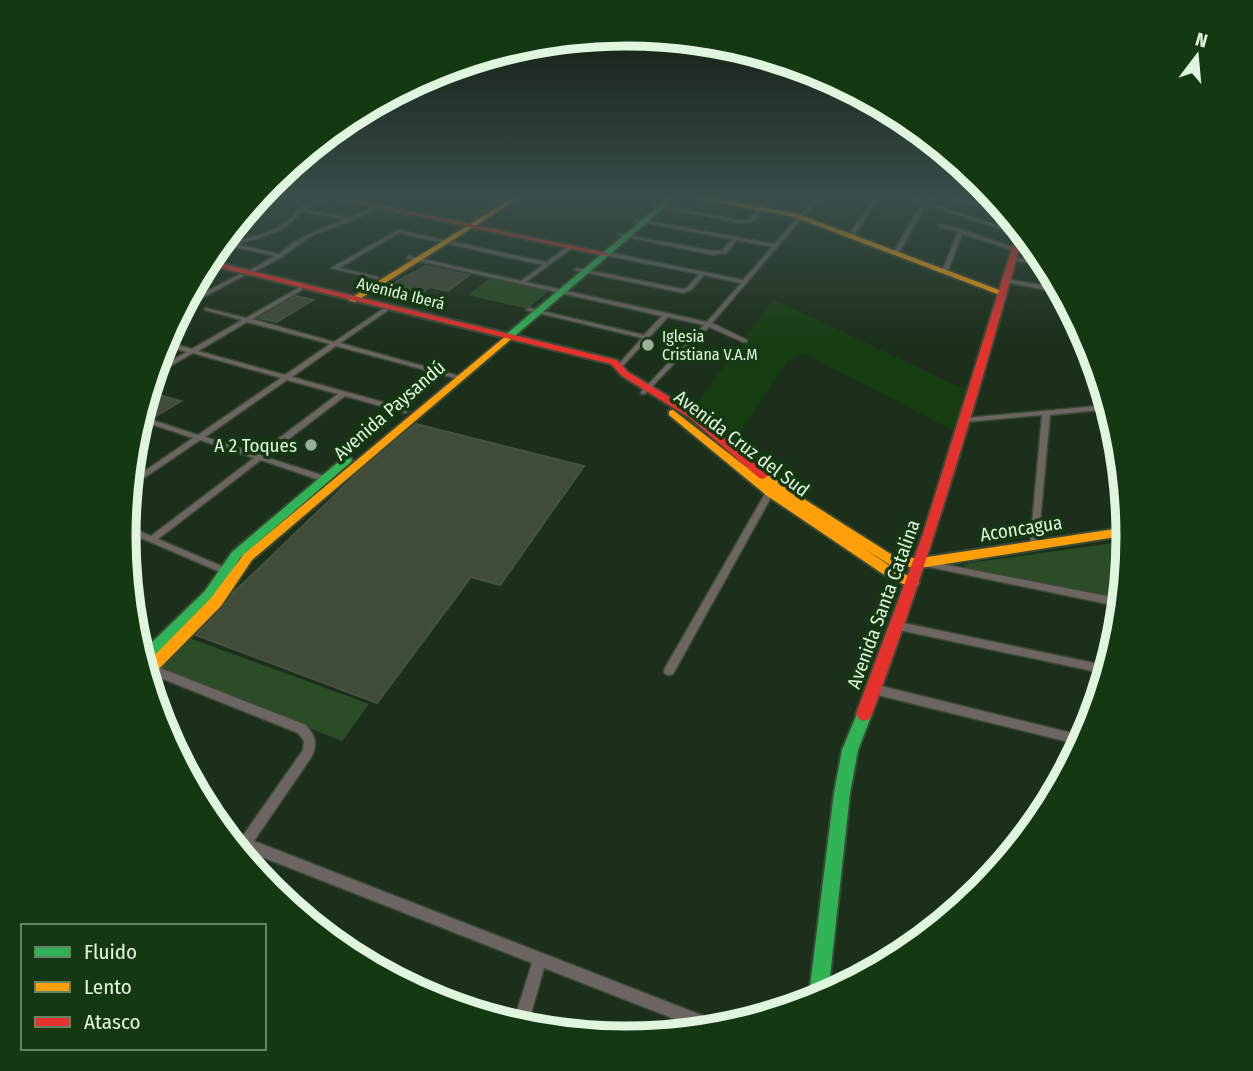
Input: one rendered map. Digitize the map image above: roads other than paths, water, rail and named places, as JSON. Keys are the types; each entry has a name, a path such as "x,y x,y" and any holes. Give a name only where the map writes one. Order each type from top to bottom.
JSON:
{"main road":[{"path":"348,298 434,245"},
{"path":"561,245 603,253"},
{"name":"Avenida Paysandú","path":"229,573 453,376 612,245"},
{"path":"874,245 944,271 1005,287"},
{"name":"Avenida Santa Catalina","path":"819,986 850,750 899,626 920,563 1018,245"},
{"path":"348,298 376,278 413,258"},
{"name":"Avenida Iberá","path":"217,267 500,337"},
{"name":"Avenida Iberá","path":"246,274 500,337"},
{"name":"Avenida Cruz del Sud","path":"500,337 614,362 645,391 682,418 770,492 891,573 912,583"},
{"name":"Avenida Cruz del Sud","path":"500,337 604,366 694,416 781,490 894,562 920,563"},
{"name":"Avenida Paysandú","path":"152,656 216,602 229,573 246,546 405,411 453,376"},
{"name":"Aconcagua","path":"920,563 1116,533"}],"street":[{"path":"233,245 280,256"},
{"path":"198,299 280,256 292,245"},
{"path":"374,245 334,268 376,278"},
{"path":"459,245 547,264"},
{"path":"671,245 713,253 724,252 730,245"},
{"path":"645,391 708,324 775,246 770,245"},
{"path":"896,253 901,245"},
{"path":"944,271 955,245"},
{"path":"523,282 570,247"},
{"path":"603,253 745,282"},
{"path":"413,258 708,324 745,341"},
{"path":"581,270 682,291 689,289 703,273"},
{"path":"1005,287 1050,290"},
{"path":"167,366 299,289"},
{"path":"206,309 453,376"},
{"path":"140,477 385,310"},
{"path":"533,311 645,337"},
{"path":"618,368 666,315"},
{"path":"175,347 405,411"},
{"path":"152,539 343,394"},
{"path":"965,420 1100,408"},
{"path":"1034,545 1046,414"},
{"path":"150,421 325,479"},
{"path":"669,671 752,519 770,492"},
{"path":"136,533 229,573"},
{"path":"920,563 1112,602"},
{"path":"899,626 1098,668"},
{"path":"154,666 302,729 310,740 308,752 248,845 696,1020"},
{"path":"873,689 1072,738"},
{"path":"523,1014 540,958"}],"place":[{"name":"Iglesia Cristiana V.A.M","path":"648,345"},
{"name":"A 2 Toques","path":"311,445"}]}
